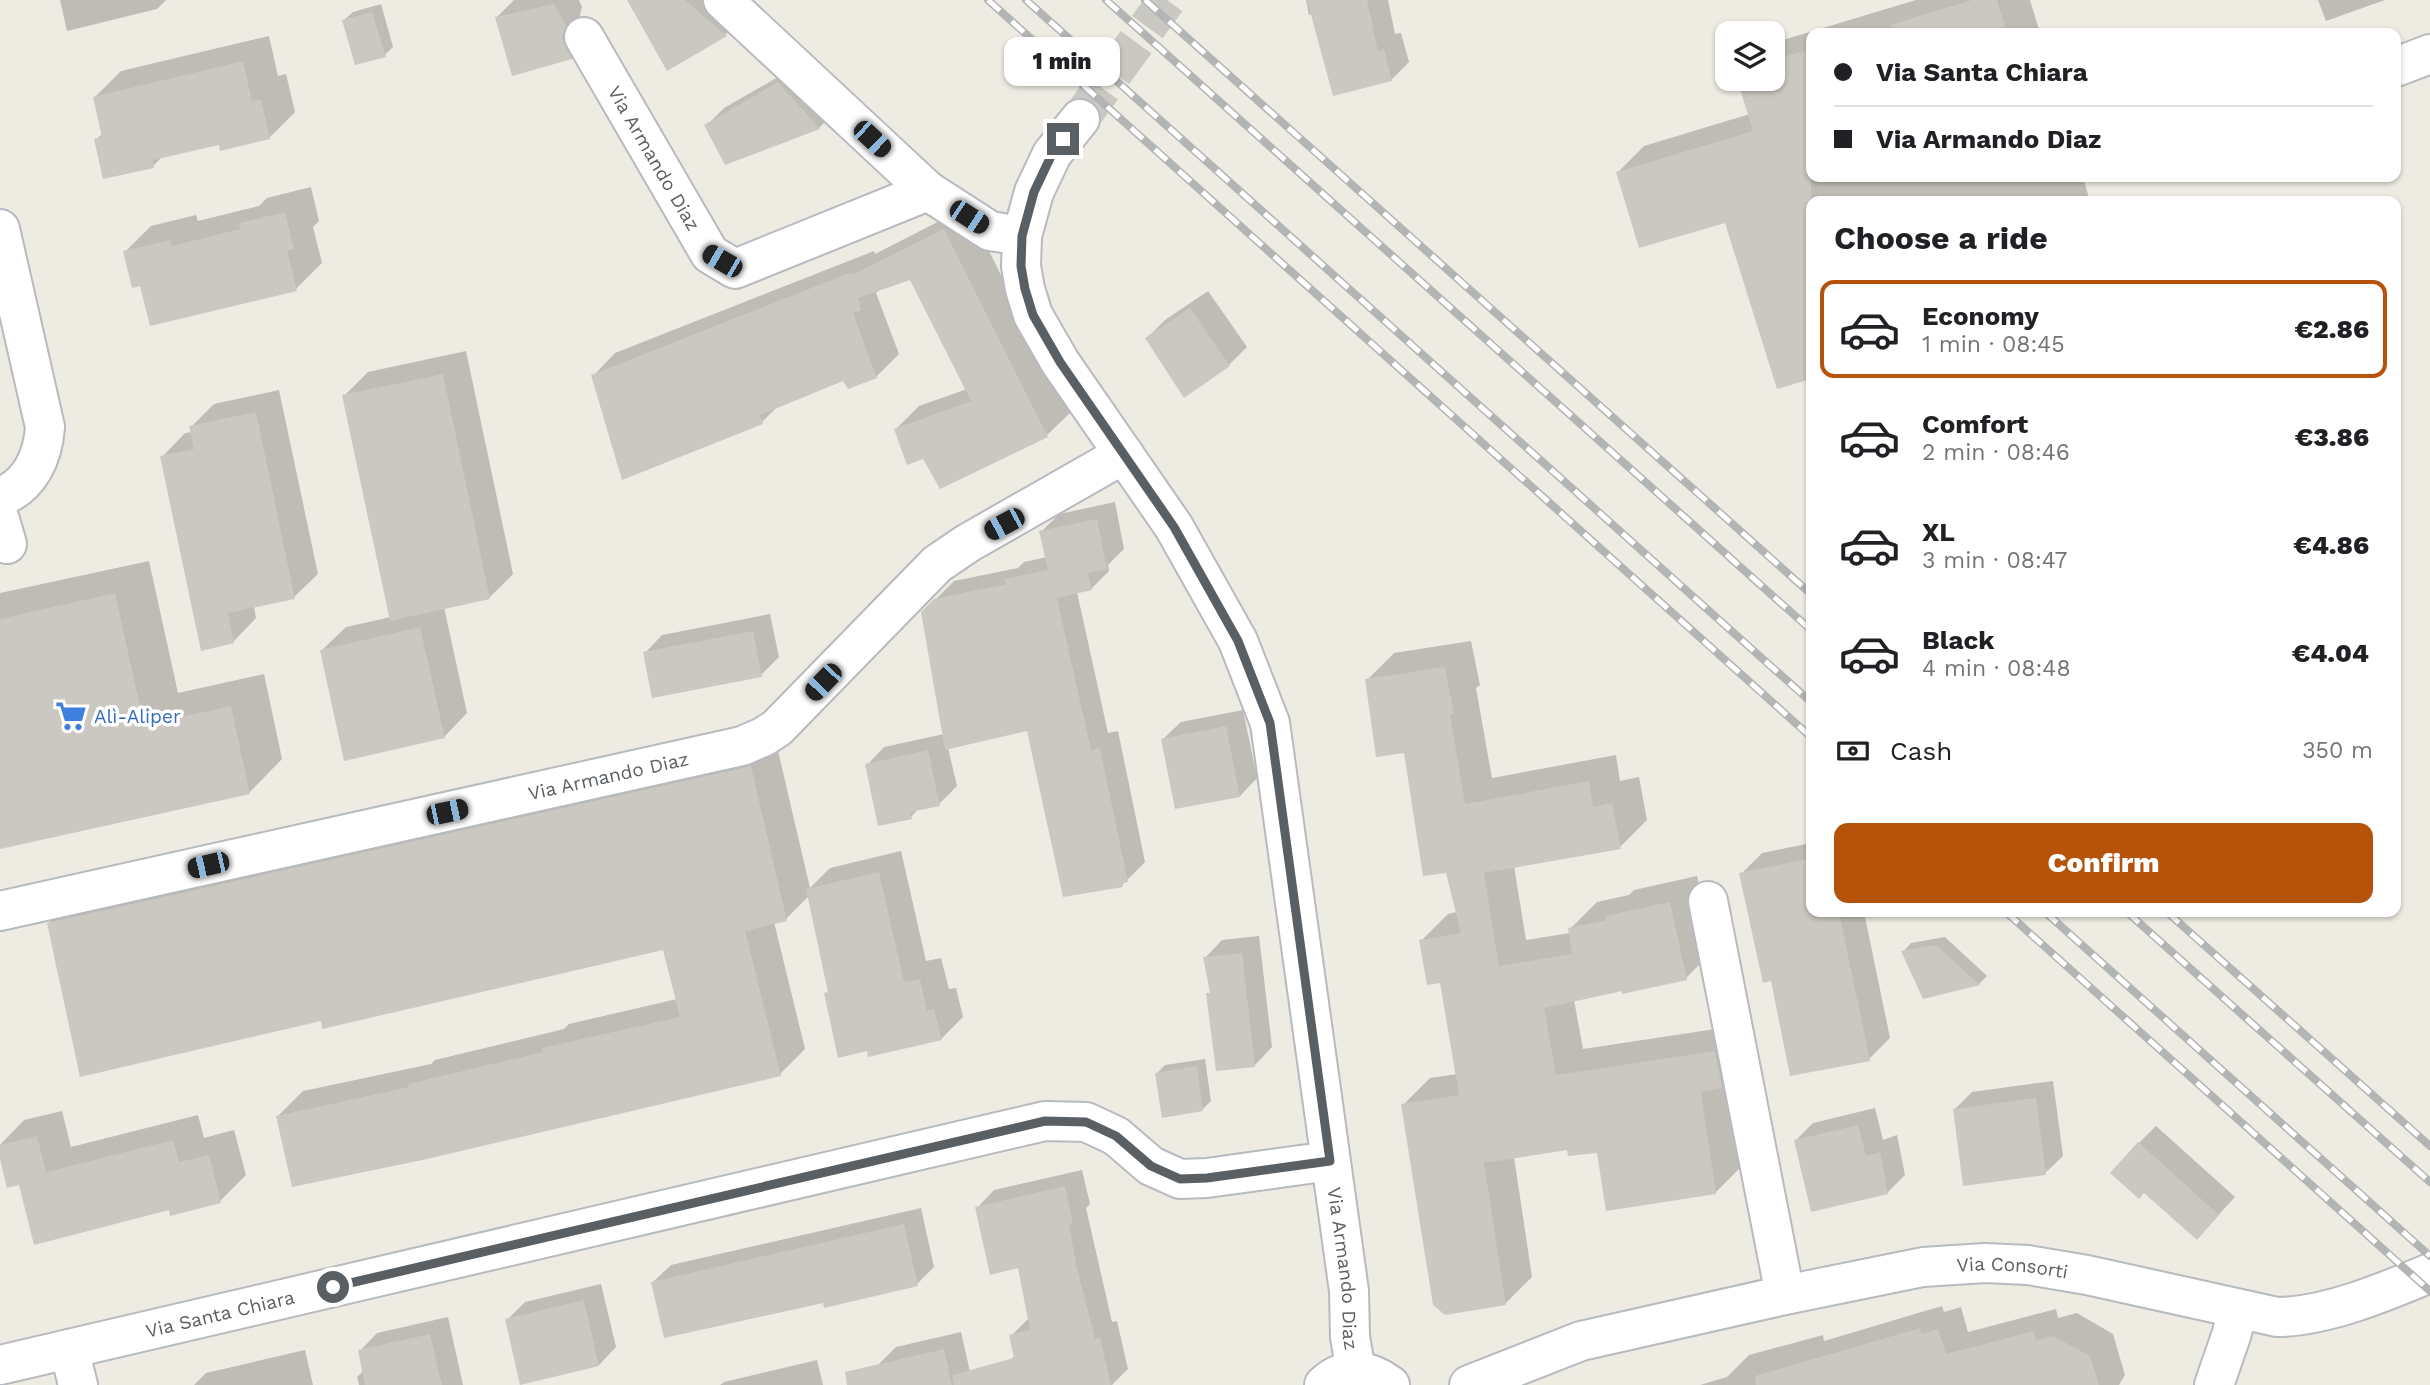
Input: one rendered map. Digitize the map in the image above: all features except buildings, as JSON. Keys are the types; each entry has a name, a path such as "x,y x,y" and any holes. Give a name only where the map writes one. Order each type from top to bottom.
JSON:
{"street":[{"path":"723,0 928,191 990,230 1022,236"},
{"name":"Via Armando Diaz","path":"584,37 710,254 735,269 928,191"},
{"path":"2401,65 2430,54"},
{"name":"Via Armando Diaz","path":"1080,119 1052,154 1034,192 1022,236 1021,266 1025,289 1033,315 1060,362 1174,527 1238,641 1270,723 1349,1291 1350,1337 1340,1378 1376,1375 1390,1385"},
{"path":"0,229 46,427 44,445 15,487"},
{"name":"Via Armando Diaz","path":"0,911 742,746 777,728 937,565 968,543 1124,454"},
{"path":"1708,901 1785,1295"},
{"name":"Via Santa Chiara","path":"0,1365 73,1367 1045,1121 1086,1122 1116,1136 1151,1166 1180,1179 1207,1178 1330,1161"},
{"name":"Via Consorti","path":"1469,1385 1581,1341 1923,1267 1985,1263 2028,1265 2087,1275 2277,1317 2300,1317 2392,1289 2430,1273"},
{"path":"2214,1385 2237,1310"}],"tunnel":[{"path":"1080,119 1167,0"}],"railway":[{"path":"988,0 1806,733"},
{"path":"1026,0 1806,698"},
{"path":"1106,0 1806,626"},
{"path":"1145,0 1806,590"},
{"path":"2012,917 2430,1291"},
{"path":"2051,917 2430,1256"},
{"path":"2133,917 2430,1182"},
{"path":"2173,917 2430,1146"}],"place":[{"name":"Alì-Aliper","path":"71,716"}],"route":[{"path":"333,1287 1045,1121 1086,1122 1116,1136 1151,1166 1180,1179 1207,1178 1330,1161 1270,723 1238,641 1174,527 1060,362 1033,315 1025,289 1021,266 1022,236 1034,192 1052,154 1063,139"}]}
